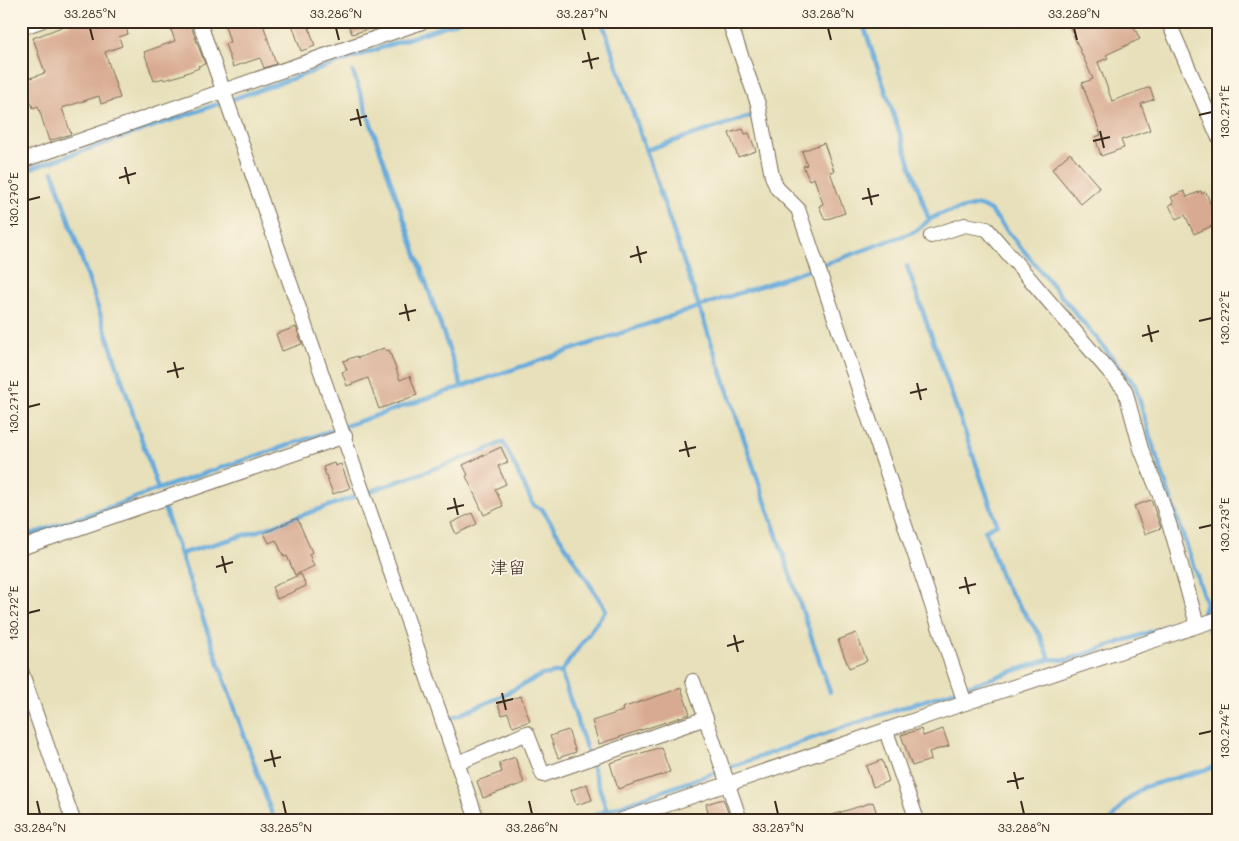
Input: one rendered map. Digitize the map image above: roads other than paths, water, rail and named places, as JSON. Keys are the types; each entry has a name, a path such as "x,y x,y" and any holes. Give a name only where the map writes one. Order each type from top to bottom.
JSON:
{"street":[{"path":"21,28 41,21"},
{"path":"199,21 478,820"},
{"path":"21,160 225,98 424,21"},
{"path":"729,21 758,104 772,176 777,188 798,209 965,703"},
{"path":"1168,21 1218,136"},
{"path":"622,820 727,781 886,731 1203,620 1159,492 1141,449 1125,390 987,229 965,225 936,235"},
{"path":"21,548 343,430"},
{"path":"21,671 73,820"},
{"path":"694,681 740,820"},
{"path":"458,762 527,733 543,775 706,718"},
{"path":"886,731 917,820"}],"waterway":[{"path":"21,172 459,21"},
{"path":"602,21 830,692"},
{"path":"862,21 929,220"},
{"path":"353,72 462,387"},
{"path":"646,150 754,115"},
{"path":"53,172 158,489"},
{"path":"21,538 158,489 820,266 916,231 940,214 977,205 990,210 1135,385 1152,443 1206,603 1203,614 1210,631 1218,630"},
{"path":"907,266 997,524 985,530 1003,582 1039,634 1050,659"},
{"path":"180,554 255,532 484,451 503,442 534,506 542,509 606,610 561,672 607,811"},
{"path":"164,508 274,820"},
{"path":"580,820 847,726 1050,659 1067,660 1192,618"},
{"path":"454,717 542,675 561,672"},
{"path":"1111,820 1125,802 1144,787 1218,766"}],"district":[{"name":"津留","path":"508,568"}]}
